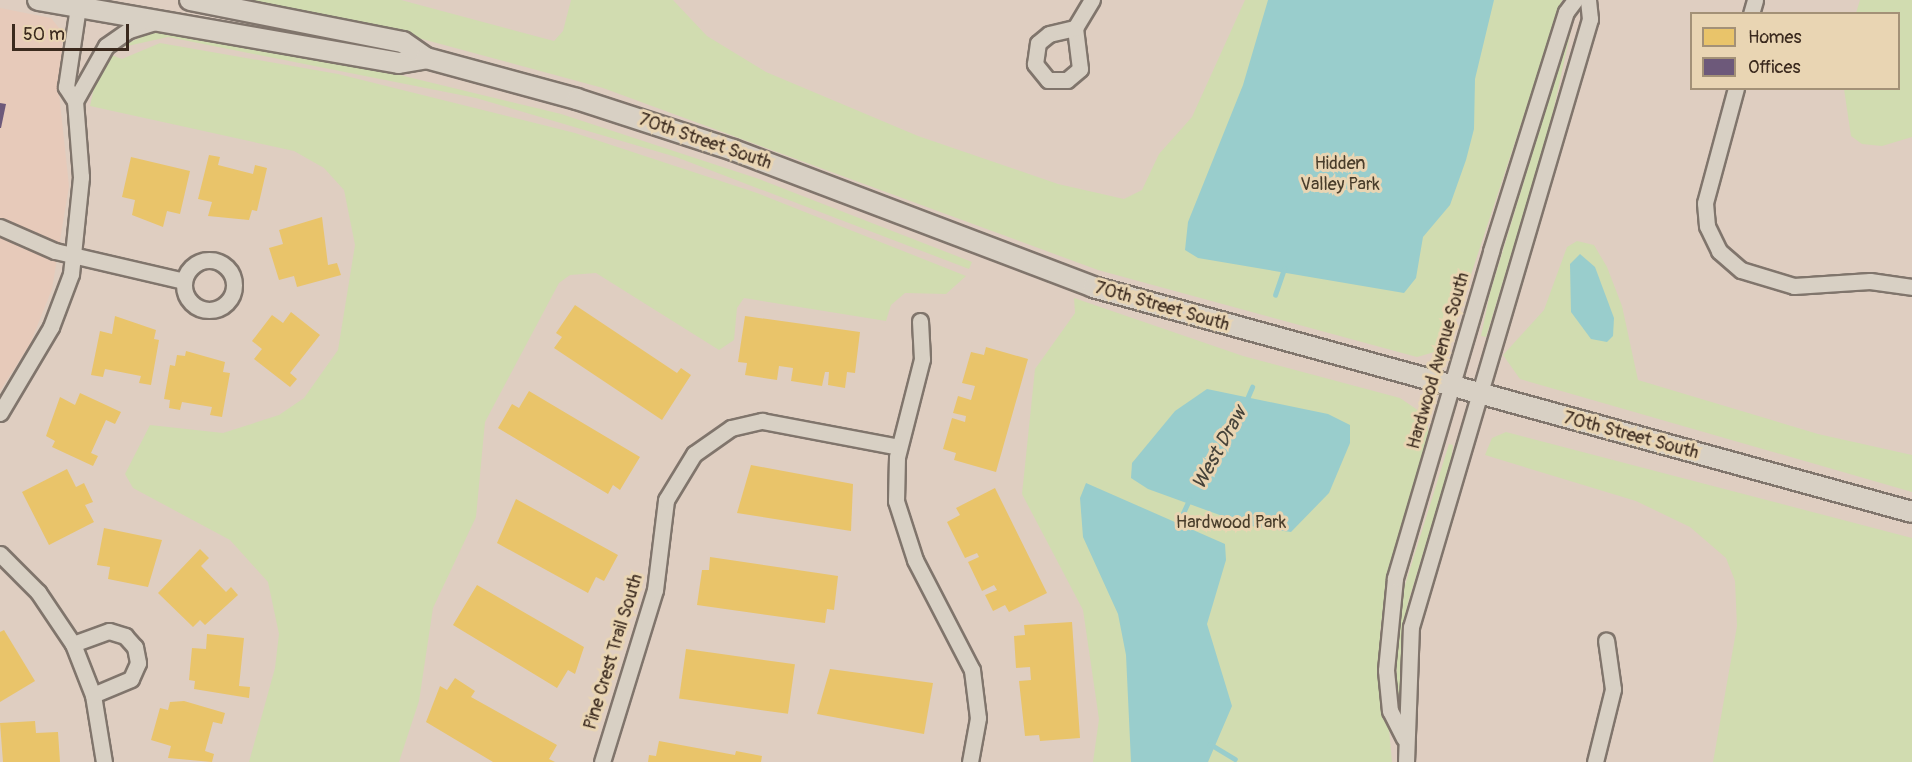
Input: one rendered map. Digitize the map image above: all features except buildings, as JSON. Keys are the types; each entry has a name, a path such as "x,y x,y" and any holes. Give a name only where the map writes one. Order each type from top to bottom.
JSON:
{"main road":[{"name":"70th Street South","path":"38,0 80,3 399,63 426,58"},
{"name":"70th Street South","path":"190,0 402,42 426,58 661,125 1093,287 1912,512"}],"street":[{"path":"1075,28 1092,0"},
{"name":"Hardwood Avenue South","path":"1404,738 1390,711 1386,670 1389,607 1491,250 1566,12 1575,0"},
{"name":"Hardwood Avenue South","path":"1406,762 1404,738 1411,627 1590,20 1588,0"},
{"path":"0,413 51,327 74,256 81,177 75,101 66,87 80,3"},
{"path":"75,101 106,46 135,27 163,20"},
{"path":"1735,90 1705,203 1713,243 1741,270 1794,286 1870,281 1912,287"},
{"path":"0,227 74,256 184,280"},
{"path":"920,321 921,365 899,447 895,481 903,528 974,678 978,718 970,762"},
{"name":"Pine Crest Trail South","path":"602,762 656,584 666,501 694,454 731,428 766,421 899,447"},
{"path":"0,554 38,592 73,644 93,695 104,762"},
{"path":"73,644 109,631 125,636 135,647 138,663 131,680 93,695"},
{"path":"1594,762 1613,689 1606,640"}],"shaded area":[{"path":"0,8 51,18 63,33 59,93 69,186 52,289 30,344 0,391"}],"green space":[{"name":"Hidden Valley Park","path":"241,0 401,0 554,41 563,31 571,0 673,0 707,36 766,72 918,136 1058,184 1124,199 1142,190 1159,154 1192,117 1245,0 1562,0 1452,332 1438,351 1417,357 1098,270 603,88 370,25"},
{"path":"1860,0 1912,0 1912,137 1882,146 1862,144 1851,136 1844,90 1900,90 1900,12 1856,12"},
{"path":"1574,17 1549,130 1486,337 1481,336 1490,293"},
{"path":"158,30 338,60 561,114 759,179 972,262 969,269 676,157 476,98 168,37 114,49"},
{"path":"160,43 338,74 575,133 757,193 966,276 946,294 905,293 891,305 886,321 744,298 737,308 734,340 719,350 596,273 570,275 559,283 485,422 476,517 433,608 419,701 399,762 249,762 275,668 279,634 268,582 230,540 133,488 125,474 150,425 223,433 279,415 304,398 338,350 355,245 344,190 324,168 294,151 90,106 97,74 109,54 122,59"},
{"path":"1577,241 1594,245 1607,267 1622,306 1638,380 1818,434 1912,455 1912,492 1520,379 1503,355 1544,310 1567,247"},
{"name":"Hardwood Park","path":"1074,298 1243,356 1400,398 1425,415 1430,437 1389,572 1380,631 1392,762 1093,762 1099,719 1083,610 1022,494 1035,369 1075,313"},
{"path":"1506,432 1912,538 1912,762 1713,762 1737,626 1735,581 1726,558 1690,527 1636,501 1485,455 1492,438"},
{"path":"1449,444 1453,445 1451,462 1407,606 1402,706 1397,708 1396,614"}],"water":[{"name":"Hidden Valley Park","path":"1268,0 1494,0 1475,79 1474,129 1466,160 1450,205 1423,237 1416,278 1404,293 1198,258 1185,250 1188,222 1243,85"},
{"path":"1580,254 1595,267 1614,318 1613,336 1607,342 1591,339 1571,312 1570,264"},
{"path":"1207,389 1328,414 1350,425 1350,443 1329,493 1291,532 1250,526 1148,489 1131,478 1132,463 1175,411"},
{"path":"1086,483 1225,544 1226,560 1207,624 1232,706 1208,762 1131,762 1126,655 1118,614 1083,537 1080,498"}],"waterway":[{"name":"West Draw","path":"1275,295 1284,269"},
{"name":"West Draw","path":"1247,399 1252,387"},
{"name":"West Draw","path":"1176,528 1189,500"},
{"name":"West Draw","path":"1210,744 1235,759"}]}
